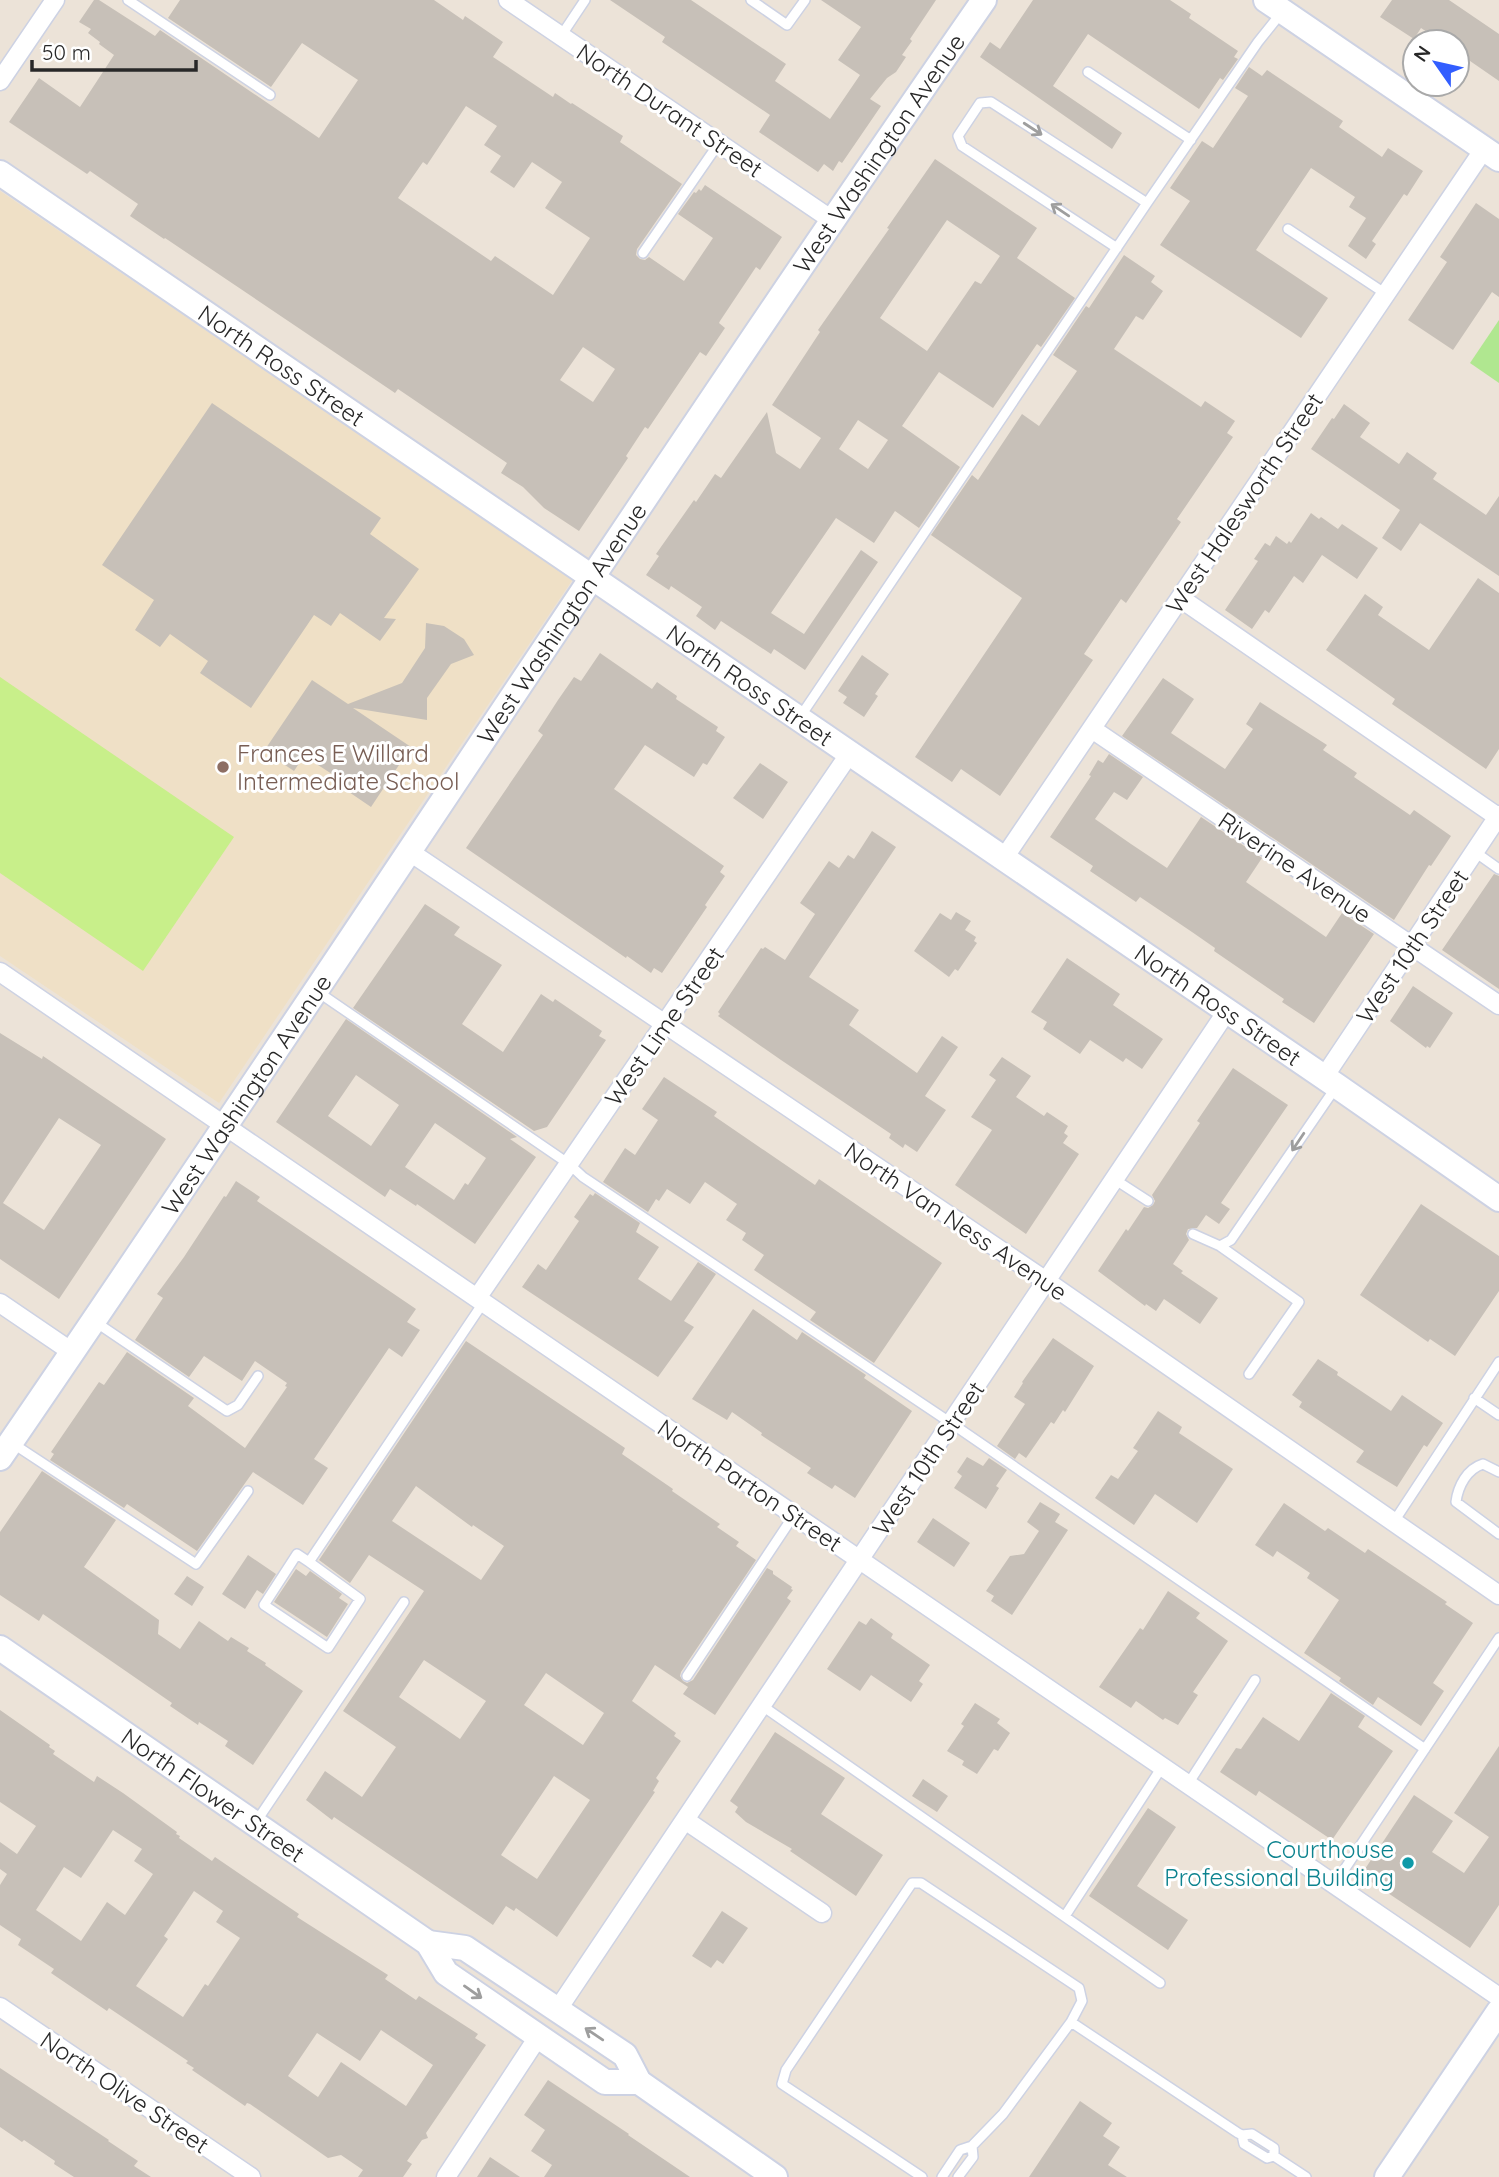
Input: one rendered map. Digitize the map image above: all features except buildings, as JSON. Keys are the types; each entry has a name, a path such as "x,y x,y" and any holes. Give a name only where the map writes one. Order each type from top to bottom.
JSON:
{"street":[{"path":"0,81 55,0"},
{"name":"North Durant Street","path":"508,0 832,220"},
{"name":"West Washington Avenue","path":"5,1450 410,852 832,220 984,0"},
{"path":"1275,6 1492,154"},
{"name":"West Halesworth Street","path":"1004,858 1386,294 1492,154"},
{"name":"North Ross Street","path":"0,173 1499,1199"},
{"path":"1180,598 1496,824"},
{"name":"Riverine Avenue","path":"1092,729 1499,1005"},
{"name":"West Lime Street","path":"480,1301 569,1164 850,754"},
{"name":"West 10th Street","path":"1330,1081 1412,946 1496,824"},
{"name":"North Van Ness Avenue","path":"410,852 1046,1281 1499,1595"},
{"name":"North Parton Street","path":"0,972 1499,1997"},
{"name":"West 10th Street","path":"558,2010 1227,1011"},
{"path":"0,1303 72,1352"},
{"name":"North Flower Street","path":"0,1648 428,1943 446,1973 538,2038 605,2082 639,2082"},
{"path":"685,1820 822,1913"},
{"name":"North Flower Street","path":"428,1943 465,1948 625,2054 639,2082 775,2177"},
{"name":"North Olive Street","path":"0,2007 251,2177"},
{"path":"1387,2177 1499,2011"},
{"path":"446,2177 538,2038"}],"lane":[{"path":"128,0 270,95"},
{"path":"561,36 585,0"},
{"path":"751,0 788,25 805,0"},
{"path":"799,718 1258,42 1275,6"},
{"path":"1088,72 1191,140"},
{"path":"1117,248 962,146 958,136 980,103 991,103 1147,203"},
{"path":"643,253 719,143"},
{"path":"1288,229 1386,294"},
{"path":"1475,852 1499,869"},
{"path":"317,990 569,1164 583,1177 951,1423 1425,1749"},
{"path":"1220,1246 1231,1240 1330,1081"},
{"path":"1114,1179 1148,1201"},
{"path":"1193,1234 1220,1246 1299,1302 1249,1374"},
{"path":"309,1562 480,1301"},
{"path":"93,1320 226,1411 238,1405 258,1376"},
{"path":"1393,1523 1499,1362"},
{"path":"1474,1398 1499,1415"},
{"path":"5,1450 196,1564 248,1491"},
{"path":"1499,1472 1483,1464 1474,1467 1457,1489 1455,1502 1499,1534"},
{"path":"687,1676 794,1515"},
{"path":"297,1554 309,1562 360,1599 328,1648 264,1605 297,1554"},
{"path":"255,1823 404,1602"},
{"path":"1335,1885 1499,1638"},
{"path":"1188,1784 1255,1680"},
{"path":"761,1705 1160,1983"},
{"path":"1065,1916 1162,1767"},
{"path":"922,2177 782,2084 786,2070 912,1883 921,1883 1079,1988 1082,2001 1071,2022 1003,2114 972,2146 960,2150 942,2177"},
{"path":"1071,2022 1242,2135 1244,2144 1267,2158 1274,2156 1306,2177"},
{"path":"958,2177 973,2157 972,2146"}],"shaded area":[{"name":"Frances E Willard Intermediate School","path":"0,191 573,579 219,1103 0,956"}],"green space":[{"path":"1499,320 1499,383 1470,363"},
{"path":"0,677 234,837 143,971 0,873"}],"place":[{"name":"Frances E Willard Intermediate School","path":"223,767"},
{"name":"Courthouse Professional Building","path":"1408,1863"}]}
